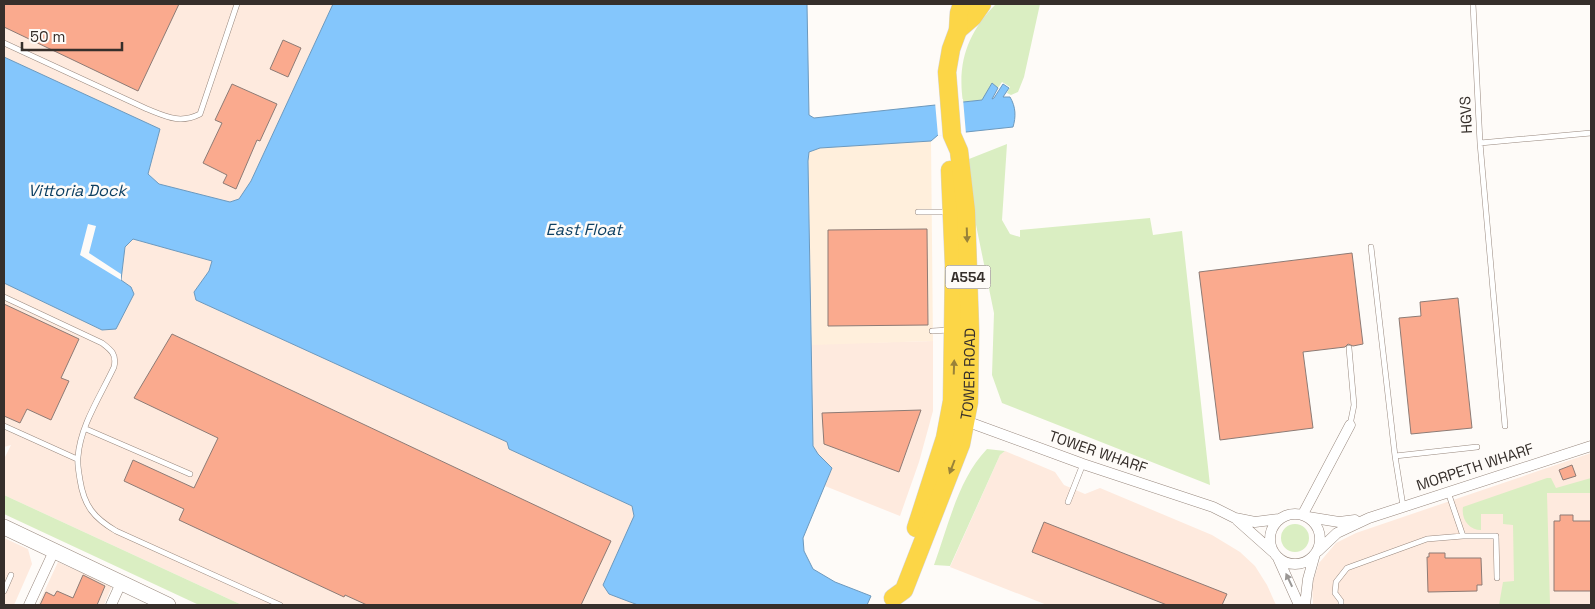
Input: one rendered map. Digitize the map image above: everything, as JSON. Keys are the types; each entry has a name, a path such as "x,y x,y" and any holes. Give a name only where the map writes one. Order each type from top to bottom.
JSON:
{"highway":[{"name":"TOWER ROAD","path":"892,602 904,590 961,444 958,418 969,402 962,330 958,151 952,135 948,60 958,30 959,13 962,4"},
{"name":"TOWER ROAD","path":"958,30 973,17 982,4"}],"main road":[{"path":"4,527 168,605"}],"street":[{"name":"TOWER WHARF","path":"958,418 1083,464 1177,495 1235,518 1255,522 1279,519"},
{"path":"1305,516 1350,425"},
{"name":"MORPETH WHARF","path":"1317,552 1337,533 1369,518 1591,446"},
{"path":"1299,605 1269,538 1273,526 1279,519 1288,514 1305,516 1320,532 1317,552 1308,579 1305,605"},
{"name":"MORPETH WHARF","path":"1305,516 1339,522 1369,518"},
{"name":"TOWER WHARF","path":"1235,518 1276,555"},
{"path":"29,605 54,551"},
{"path":"1276,555 1291,564 1309,560 1317,552"},
{"path":"111,605 121,583"}],"lane":[{"path":"4,43 147,109 171,118 189,120 200,114 237,4"},
{"name":"HGVS","path":"1473,4 1480,143 1591,133"},
{"path":"1480,143 1505,426"},
{"path":"918,212 959,212"},
{"path":"1370,247 1394,456 1402,506"},
{"path":"4,298 102,343 112,350 116,359 80,443 77,459 83,496 88,509 100,521 116,531 280,605"},
{"path":"932,331 962,330"},
{"path":"1349,348 1354,405 1350,425"},
{"path":"4,432 6,426 77,459"},
{"path":"86,429 190,474"},
{"path":"1394,456 1477,447"},
{"path":"1068,502 1083,464"},
{"path":"1448,492 1463,536"},
{"path":"1341,605 1335,593 1336,582 1347,568 1427,539 1496,536 1497,578"},
{"path":"4,591 12,575"}],"shaded area":[{"path":"4,4 333,4 251,181 239,199 230,202 159,184 148,173 160,129 4,57"},
{"path":"931,141 933,341 812,345 809,152 820,148"},
{"path":"133,239 212,261 209,271 194,292 196,300 508,442 510,449 632,506 634,516 604,585 609,594 638,605 242,605 4,495 4,459 11,445 4,447 4,283 102,330 131,287 121,280 125,247"},
{"path":"933,341 933,411 919,462 900,516 825,486 832,468 813,446 812,344"},
{"path":"1005,451 1055,472 1064,485 1085,494 1100,488 1212,535 1240,552 1255,566 1267,585 1276,605 1047,605 950,567 1000,455"},
{"path":"1591,453 1591,605 1313,605 1312,584 1319,563 1336,543 1356,533"},
{"path":"4,538 28,549 32,564 14,605 4,605"},
{"path":"58,562 112,586 104,605 38,605"}],"green space":[{"path":"996,4 1040,4 1024,77 1018,92 1011,95 1007,93 1010,87 1002,82 998,88 992,84 982,100 963,102 962,74 963,61 967,49 978,26"},
{"path":"1007,144 1002,220 1010,234 1020,237 1020,230 1150,218 1153,235 1182,231 1210,485 1002,403 992,375 994,313 975,220 969,159"},
{"path":"987,449 1005,451 1000,455 950,566 934,565 961,489 968,474"},
{"path":"1551,478 1556,488 1591,478 1591,493 1547,493 1550,605 1499,605 1503,582 1514,581 1513,525 1503,524 1503,514 1481,514 1481,530 1477,530 1465,520 1463,507"},
{"path":"4,495 242,605 199,605 4,514"},
{"path":"1295,524 1305,528 1309,538 1305,548 1295,552 1285,548 1281,538 1285,528"}],"water":[{"name":"East Float","path":"333,4 807,4 809,115 814,118 982,100 992,83 998,88 992,99 1003,84 1009,88 1003,97 1010,97 1013,104 1015,116 1013,127 938,135 931,141 820,148 809,152 813,446 832,468 803,538 804,551 813,569 835,582 871,596 867,605 638,605 609,594 603,585 634,516 632,506 509,449 507,442 196,300 194,292 209,271 212,261 133,239 125,247 121,280 131,287 134,294 116,329 102,330 4,283 4,57 160,129 148,174 159,184 230,202 239,199 251,181"}],"pier":[{"path":"963,99 966,134 938,136 935,102"},
{"path":"88,224 96,226 89,253 121,274 121,280 80,255"}],"building":[{"path":"4,4 179,4 138,91 4,27"},
{"path":"283,40 301,48 288,77 270,69"},
{"path":"232,84 277,104 260,141 257,140 236,189 223,183 227,175 203,163 222,123 215,120"},
{"path":"927,229 928,325 828,326 828,230"},
{"path":"1352,253 1363,344 1353,346 1348,344 1345,347 1303,352 1313,428 1220,440 1199,272"},
{"path":"1458,298 1472,428 1411,434 1399,318 1421,316 1420,302"},
{"path":"4,304 79,339 61,378 69,381 51,420 27,409 20,423 4,416"},
{"path":"172,334 611,541 581,605 367,605 345,595 344,597 179,520 184,509 124,481 133,460 194,488 218,438 134,398"},
{"path":"921,410 899,472 824,444 822,413"},
{"path":"1572,465 1576,476 1563,480 1559,470"},
{"path":"1560,515 1573,515 1573,521 1591,521 1591,591 1554,591 1554,521 1560,521"},
{"path":"1044,522 1227,594 1222,605 1167,605 1032,552"},
{"path":"1429,553 1445,553 1445,558 1481,558 1482,585 1477,585 1477,591 1428,592 1427,557 1429,557"},
{"path":"83,575 105,586 97,605 40,605 46,592 54,596 57,591 73,598"}],"water label":[{"name":"Vittoria Dock","path":"77,190"}]}
